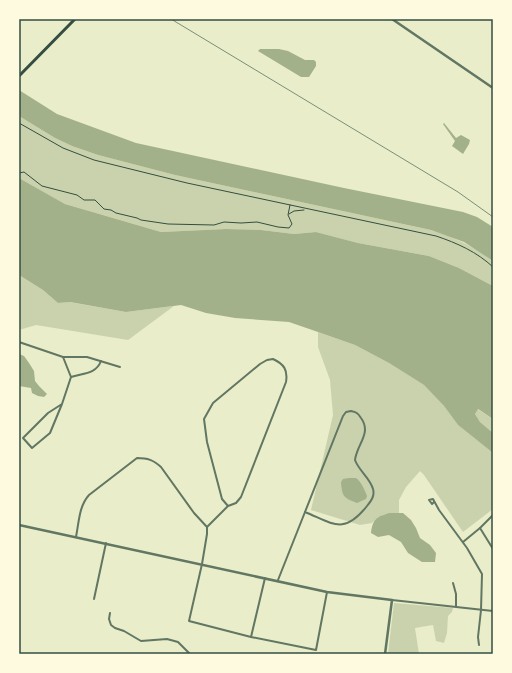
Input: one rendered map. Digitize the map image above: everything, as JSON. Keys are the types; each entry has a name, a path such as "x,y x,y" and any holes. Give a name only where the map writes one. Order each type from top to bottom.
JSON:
{"main road":[{"path":"19,76 75,19"}],"street":[{"path":"392,19 493,88"},
{"path":"19,342 63,356 87,357 120,367"},
{"path":"62,404 48,413 23,438 32,448 50,433 62,404 71,377 63,356"},
{"path":"207,527 228,506 236,503 241,497 286,382 287,371 283,365 273,359 267,360 260,364 213,403 204,419 207,442 222,499 228,506"},
{"path":"71,377 94,371 98,368 101,361"},
{"path":"278,580 342,416 346,412 357,412 365,423 366,430 355,460 373,490 371,500 354,519 339,526 305,512"},
{"path":"76,537 84,500 137,458 146,458 154,461 161,467 194,513 207,527 202,564 189,621 251,637 316,650 327,592"},
{"path":"434,502 463,542 482,574 481,610 478,637 479,645"},
{"path":"463,542 493,515"},
{"path":"19,525 278,580 327,592 493,611"},
{"path":"480,528 493,549"},
{"path":"94,598 106,544"},
{"path":"251,637 265,578"},
{"path":"453,583 456,594 456,606"},
{"path":"385,654 392,600"},
{"path":"110,613 109,619 115,628 124,631 141,641 166,639 178,642 190,654"}],"path":[{"path":"19,123 63,148 94,160 159,177 436,236 453,242 470,251 493,267"},
{"path":"19,172 24,172 42,186 77,195 84,200 95,200 104,209 141,220 186,225 214,225 224,222 257,222 286,228 292,225 288,214 290,205"},
{"path":"288,214 293,211 305,209"}],"shaded area":[{"path":"260,49 279,49 288,51 305,60 314,60 316,62 316,66 309,77 301,77 258,51"},
{"path":"19,90 57,114 136,143 463,212 477,217 493,227 493,261 464,242 431,230 175,175 98,155 72,146 55,138 19,116"},
{"path":"19,116 55,138 98,155 175,175 431,230 464,243 493,261 493,286 459,268 429,256 358,243 316,232 294,234 261,230 226,229 161,232 65,204 19,178"},
{"path":"444,123 456,138 461,135 470,140 463,154 452,146 455,141 443,124"},
{"path":"19,178 65,204 161,232 226,229 261,230 294,234 316,232 358,243 429,256 459,268 493,286 493,419 478,409 475,414 480,422 493,433 493,453 458,425 444,406 424,385 389,363 355,345 289,322 235,318 206,313 181,305 126,312 70,302 58,303 43,290 19,275"},
{"path":"19,275 43,290 58,303 69,302 126,312 174,306 128,340 36,325 19,330"},
{"path":"318,332 355,345 389,363 424,385 444,406 458,425 493,453 493,509 463,532 420,471 406,487 399,500 399,513 384,515 372,523 360,525 311,510 333,415 330,380 318,347"},
{"path":"19,354 24,356 34,371 35,381 47,394 44,397 32,393 31,388 19,386"},
{"path":"477,409 493,419 493,433 480,422 475,414"},
{"path":"356,478 360,481 367,496 366,499 357,503 344,496 341,482 343,479"},
{"path":"389,513 403,513 411,520 420,538 430,545 436,553 435,562 422,562 408,553 401,542 389,535 378,537 371,533 376,519"},
{"path":"394,603 453,608 452,612 448,616 447,633 444,643 436,641 433,625 415,628 419,654 388,654"}],"railway":[{"path":"171,19 458,192 493,217"}]}
